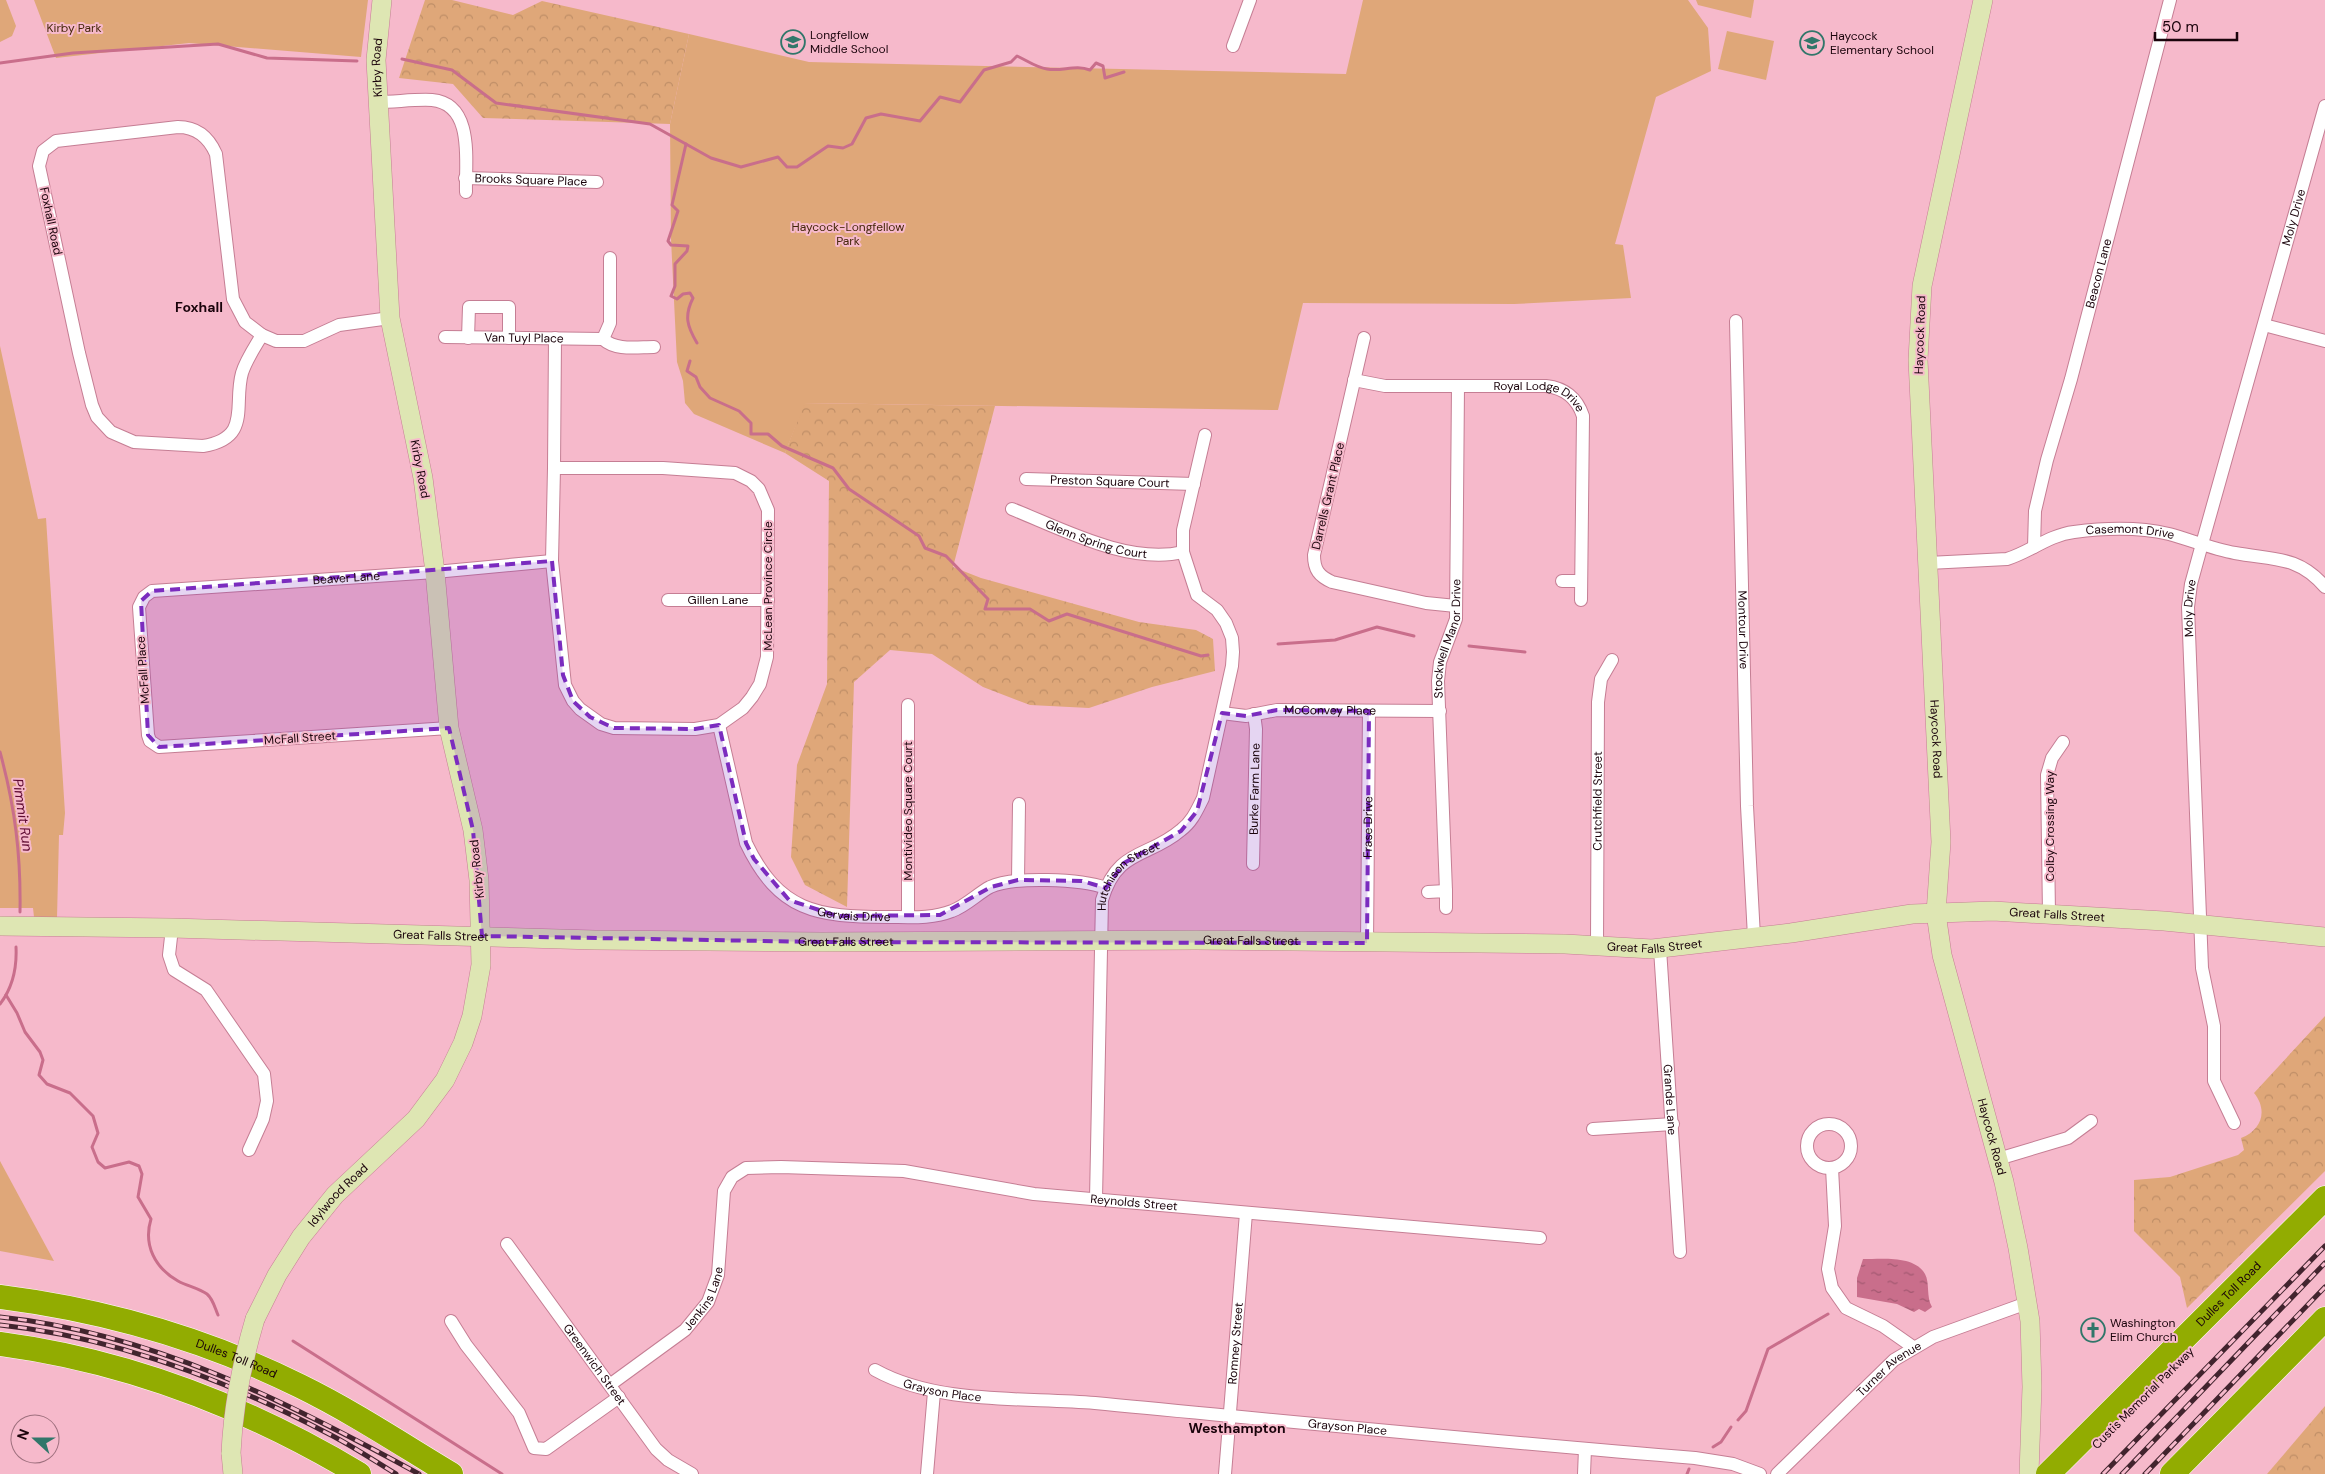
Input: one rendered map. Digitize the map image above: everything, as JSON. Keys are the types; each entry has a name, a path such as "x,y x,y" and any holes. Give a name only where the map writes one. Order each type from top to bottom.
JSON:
{"highway":[{"name":"Dulles Toll Road","path":"2048,1474 2325,1198"},
{"name":"Custis Memorial Parkway","path":"2067,1474 2325,1216"},
{"name":"Dulles Toll Road","path":"0,1297 100,1316 166,1333 229,1355 316,1394 380,1429 451,1474"},
{"path":"2174,1473 2325,1318"},
{"path":"0,1344 95,1363 191,1392 268,1425 358,1474"}],"main road":[{"name":"Kirby Road","path":"382,0 376,40 390,318 423,478 435,572 449,728 473,830 479,872 482,936"},
{"name":"Haycock Road","path":"1983,0 1922,286 1920,312 1921,433 1940,842 1936,913 1942,955 1950,988 1998,1160 2018,1248 2027,1303 2032,1363 2029,1474"},
{"name":"Great Falls Street","path":"0,926 172,928 595,940 813,942 1101,940 1597,946 1660,949 1912,914 1993,911 2200,924 2325,938"},
{"name":"Idylwood Road","path":"233,1474 231,1453 236,1402 245,1352 255,1319 301,1237 335,1195 416,1119 445,1080 463,1043 472,1016 481,965 482,936"}],"street":[{"path":"1233,46 1250,0"},
{"name":"Beacon Lane","path":"2034,547 2035,511 2047,460 2071,379 2170,0"},
{"path":"378,102 432,100 450,106 457,112 463,127 466,192"},
{"name":"Moly Drive","path":"2234,1123 2214,1081 2214,1026 2202,968 2187,631 2191,584 2325,106"},
{"name":"Foxhall Road","path":"262,335 242,372 239,420 233,430 221,441 204,446 138,443 123,439 111,432 97,417 92,405 79,353 39,166 43,152 56,141 178,127 193,129 206,138 216,154 233,299 245,322 262,335 276,341 304,341 349,322 390,318"},
{"name":"Brooks Square Place","path":"465,178 597,182"},
{"path":"603,339 610,323 610,258"},
{"path":"468,338 469,307 509,307 509,338"},
{"name":"Montour Drive","path":"1736,321 1747,806 1754,937"},
{"path":"2264,325 2325,341"},
{"name":"Van Tuyl Place","path":"445,337 603,339 610,345 620,347 654,348"},
{"name":"McLean Province Circle","path":"554,468 663,468 735,473 751,481 762,494 768,510 767,657 760,684 743,708 719,725 695,730 614,728 601,724 580,709 569,694 563,674 552,561 555,338"},
{"name":"Darrells Grant Place","path":"1364,338 1314,555 1316,570 1320,575 1332,582 1426,603 1456,606"},
{"name":"Royal Lodge Drive","path":"1354,380 1386,386 1552,387 1565,392 1580,408 1583,416 1581,600"},
{"name":"Stockwell Manor Drive","path":"1446,908 1439,670 1454,629 1456,606 1458,386"},
{"path":"1183,552 1183,530 1205,435"},
{"name":"Preston Square Court","path":"1026,479 1194,484"},
{"name":"Glenn Spring Court","path":"1012,509 1102,544 1159,556 1183,552"},
{"name":"Casemont Drive","path":"1928,563 2007,559 2051,538 2073,532 2120,529 2168,534 2236,553 2291,562 2315,576 2325,587"},
{"name":"Hutchison Street","path":"1096,1199 1102,900 1106,888 1124,863 1139,852 1181,831 1197,811 1203,798 1232,666 1232,638 1226,623 1217,610 1197,595 1183,552"},
{"name":"Beaver Lane","path":"141,594 152,591 435,572 552,561"},
{"path":"1562,581 1581,581"},
{"name":"McFall Place","path":"141,594 140,607 150,747"},
{"name":"Gillen Lane","path":"668,600 768,600"},
{"name":"Crutchfield Street","path":"1597,946 1598,702 1601,679 1612,660"},
{"name":"Montivideo Square Court","path":"908,705 908,917"},
{"name":"McConvey Place","path":"1222,713 1237,716 1277,710 1440,711"},
{"name":"Frase Drive","path":"1368,943 1369,711"},
{"name":"Burke Farm Lane","path":"1253,864 1256,729 1254,714"},
{"name":"Gervais Drive","path":"719,725 746,843 754,859 778,891 789,900 805,907 837,916 933,916 952,911 991,887 1018,880 1082,881 1106,888"},
{"name":"McFall Street","path":"150,747 166,748 449,728"},
{"name":"Colby Crossing Way","path":"2048,914 2047,775 2052,758 2063,742"},
{"path":"1018,880 1019,804"},
{"path":"1428,892 1446,891"},
{"path":"172,928 169,954 174,970 206,990 264,1074 267,1101 263,1118 249,1150"},
{"name":"Grande Lane","path":"1660,949 1680,1252"},
{"path":"1998,1160 2068,1138 2091,1121"},
{"path":"1593,1129 1673,1124"},
{"name":"Reynolds Street","path":"732,1177 746,1168 879,1169 937,1177 994,1189 1540,1238"},
{"path":"1832,1168 1835,1226 1828,1269 1832,1288 1846,1308 1883,1326 1913,1347"},
{"name":"Jenkins Lane","path":"610,1384 685,1330 708,1302 718,1275 724,1191 732,1177"},
{"name":"Romney Street","path":"1224,1474 1246,1212"},
{"name":"Greenwich Street","path":"507,1244 656,1449 668,1460 692,1474"},
{"name":"Turner Avenue","path":"1777,1474 1894,1360 1913,1347 1962,1325 2027,1303"},
{"path":"451,1321 466,1345 519,1413 534,1448 546,1449 619,1397"},
{"name":"Grayson Place","path":"875,1370 895,1381 934,1392 1230,1415 1695,1458 1733,1464 1760,1474"},
{"path":"927,1474 934,1392"},
{"path":"1584,1474 1585,1449"}],"highlighted area":[{"path":"552,561 563,675 573,701 590,717 614,728 695,729 719,725 746,843 754,859 789,900 837,916 940,915 991,887 1018,880 1082,881 1106,888 1124,863 1181,831 1197,811 1222,713 1246,716 1277,710 1369,711 1367,943 822,942 482,936 473,830 449,728 159,747 148,735 141,601 152,591"}],"green space":[{"path":"0,0 6,0 16,26 12,36 0,42"},
{"name":"Kirby Park","path":"34,0 368,0 361,57 189,43 56,58"},
{"path":"425,0 452,0 513,15 542,1 689,34 670,124 483,118 453,84 399,78"},
{"name":"Haycock-Longfellow Park","path":"1363,0 1688,0 1708,28 1711,71 1656,97 1615,244 1623,245 1631,298 1514,304 1303,303 1278,410 805,403 785,453 694,414 685,403 683,381 677,362 671,239 670,124 689,34 809,62 1346,74"},
{"path":"1696,0 1754,0 1751,18 1698,5"},
{"path":"1727,31 1774,41 1766,80 1718,69"},
{"path":"0,346 38,519 46,518 65,813 63,835 59,835 57,918 34,917 33,908 0,908"},
{"path":"804,403 995,406 953,567 981,578 1139,622 1196,630 1213,639 1215,671 1152,687 1089,708 1030,705 983,687 932,654 890,650 854,682 847,907 805,885 791,857 797,765 827,684 829,481 785,453"},
{"path":"2325,1016 2325,1171 2187,1308 2180,1277 2134,1231 2134,1180 2170,1177 2238,1155 2244,1150 2241,1138 2254,1130 2261,1119 2261,1106 2254,1093"},
{"path":"0,1161 54,1261 0,1251"},
{"path":"2325,1406 2325,1474 2267,1474"}],"water":[{"path":"1863,1259 1897,1259 1914,1264 1920,1268 1925,1274 1932,1307 1925,1312 1919,1309 1914,1312 1897,1304 1857,1297 1857,1278"}],"waterway":[{"path":"0,63 73,53 218,44 267,58 357,61"},
{"path":"402,59 452,70 496,103 650,124 711,158 741,167 778,157 787,167 797,167 828,146 843,148 852,144 866,118 881,114 920,121 940,97 960,102 984,70 1011,62 1017,56 1039,67 1053,70 1079,68 1090,70 1096,63 1103,66 1105,78 1124,72"},
{"path":"686,144 672,205 678,211 668,241 671,245 688,246 687,251 675,264 675,286 671,296 677,299 683,294 690,293 693,298 688,310 688,321 697,343"},
{"path":"690,361 687,371 696,377 700,387 710,398 739,411 751,423 751,434 768,434 782,446 833,468 849,489 919,536 925,548 946,556 988,599 985,609 1030,609 1049,621 1067,614 1201,656 1208,655"},
{"path":"1278,644 1335,640 1377,627 1414,636"},
{"path":"1469,646 1525,652"},
{"name":"Pimmit Run","path":"0,752 10,792 16,831 20,912"},
{"name":"Pimmit Run","path":"0,1004 8,991 13,977 16,947"},
{"path":"6,995 17,1013 25,1032 40,1052 43,1060 39,1075 47,1084 70,1093 93,1116 98,1133 92,1147 98,1162 105,1168 129,1162 139,1166 142,1174 138,1197 151,1219 149,1229 150,1247 157,1263 178,1281 207,1294 218,1315"},
{"path":"1738,1420 1746,1411 1768,1349 1828,1314"},
{"path":"293,1341 502,1474"},
{"path":"1713,1447 1721,1442 1731,1427"},
{"path":"1687,1474 1689,1469"}],"railway":[{"path":"2103,1474 2325,1246"},
{"path":"2122,1474 2325,1263"},
{"path":"2145,1474 2325,1287"},
{"path":"0,1317 56,1325 111,1338 165,1355 269,1397 320,1421 419,1474"},
{"path":"0,1325 85,1339 127,1350 209,1379 249,1395 327,1433 396,1474"}],"place":[{"name":"Longfellow Middle School","path":"793,42"},
{"name":"Haycock Elementary School","path":"1812,43"},
{"name":"Washington Elim Church","path":"2093,1330"}],"district":[{"name":"Foxhall","path":"199,307"},
{"name":"Westhampton","path":"1237,1428"}]}
